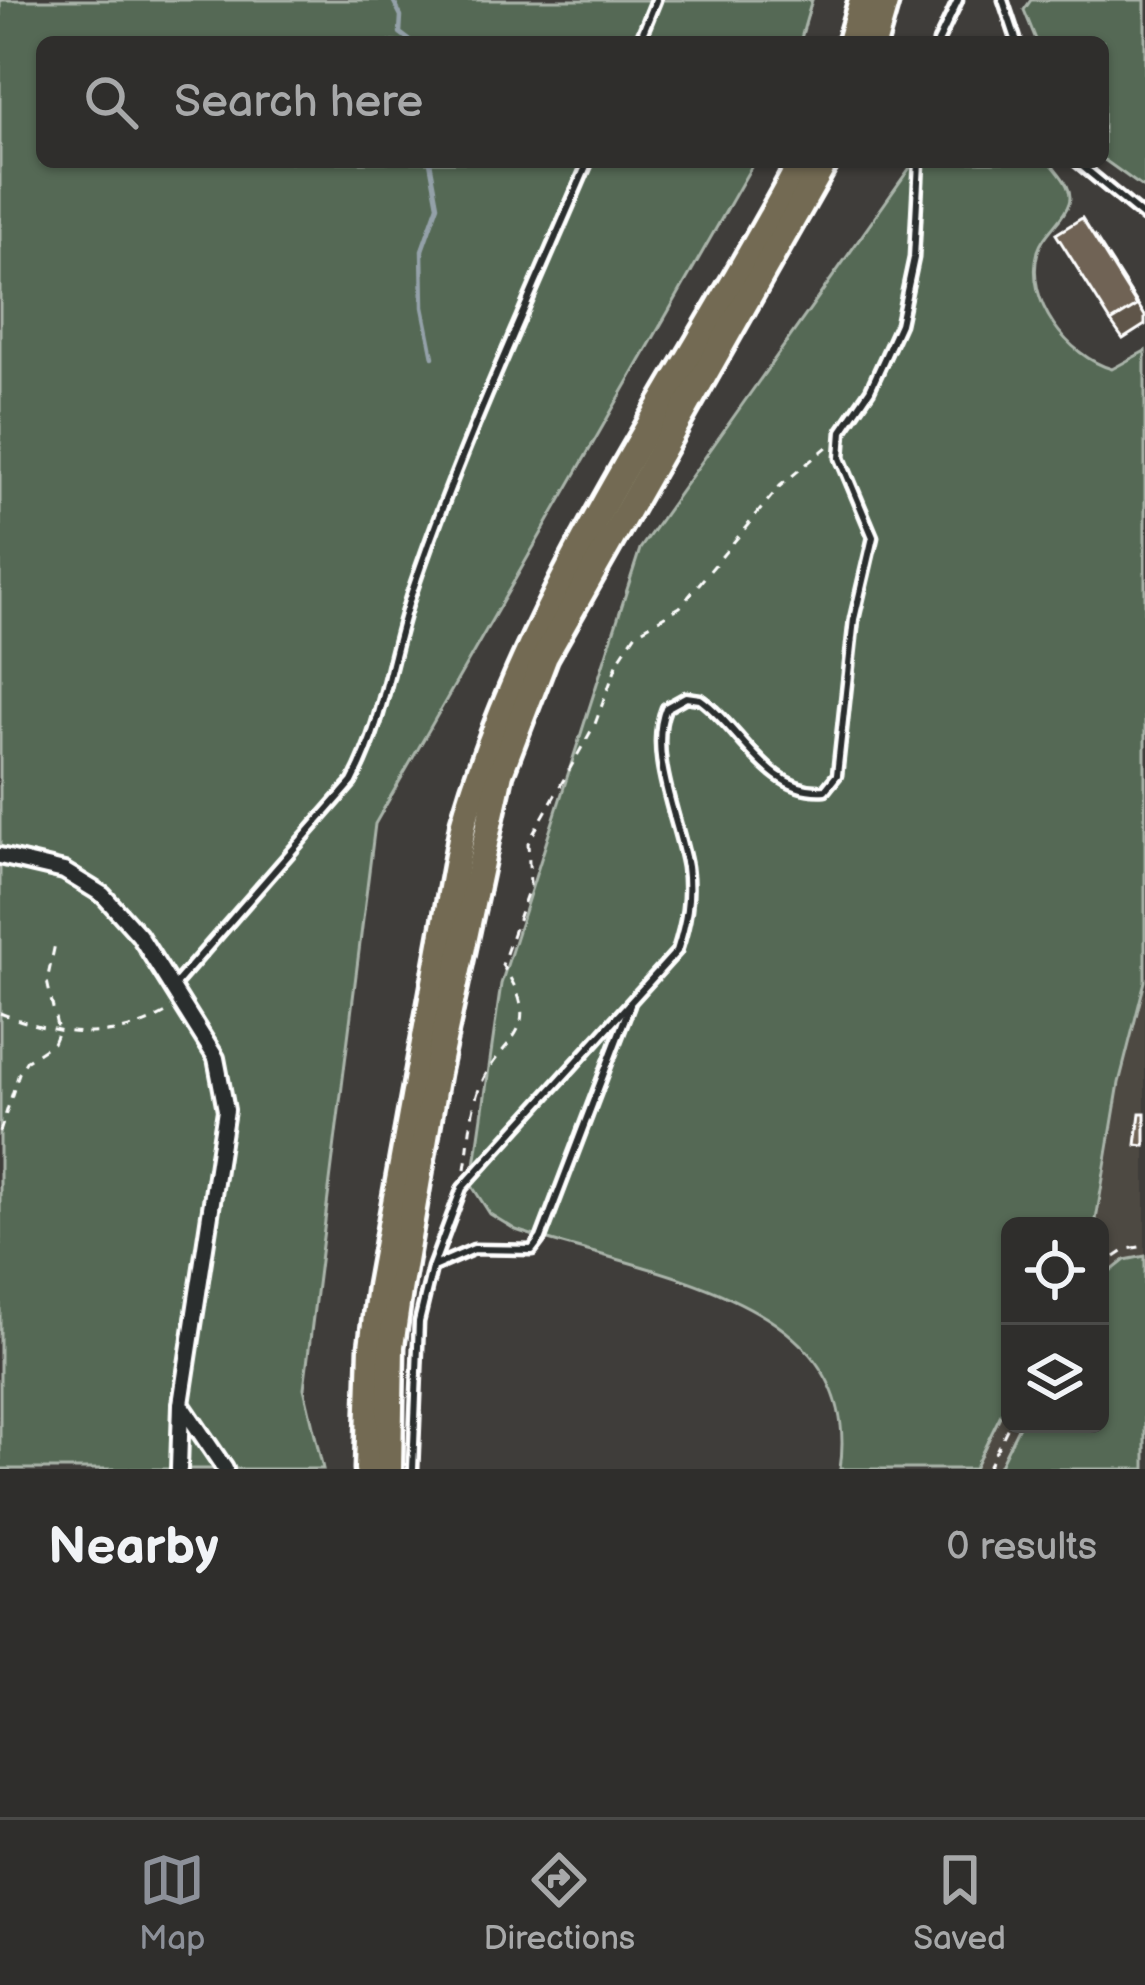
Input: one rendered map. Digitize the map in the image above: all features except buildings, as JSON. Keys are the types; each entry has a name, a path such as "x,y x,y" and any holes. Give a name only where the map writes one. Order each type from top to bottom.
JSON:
{"highway":[{"path":"852,36 862,0"},
{"path":"876,36 886,0"},
{"path":"368,1469 372,1347 380,1286 464,822 482,761 511,683 559,588 798,168"},
{"path":"389,1469 387,1422 396,1310 440,1050 500,772 545,656 822,168"}],"street":[{"path":"0,856 64,871 103,895 139,934 217,1058 226,1110 181,1404 179,1469"},
{"path":"181,1404 225,1469"}],"lane":[{"path":"641,36 656,0"},
{"path":"941,36 958,0"},
{"path":"1004,0 1015,36"},
{"path":"173,987 352,782 370,749 408,606 442,506 585,168"},
{"path":"413,1469 419,1322 432,1268 462,1188 677,951 688,915 687,869 663,752 666,708 686,697 700,699 775,776 806,791 825,790 837,775 854,619 873,537 840,458 842,431 870,390 900,324 914,258 919,168"},
{"path":"1084,168 1145,218"},
{"path":"432,1268 474,1249 532,1250 541,1238 632,1003"}],"path":[{"path":"462,1188 478,1091 518,1036 522,995 502,965 527,899 528,843 596,724 619,659 636,633 680,608 779,486 842,431"},
{"path":"0,1132 19,1072 27,1060 53,1043 58,1031 46,981 55,944"},
{"path":"0,1013 58,1031 124,1031 183,1002"},
{"path":"1109,1261 1127,1249 1145,1246"},
{"path":"987,1469 1005,1433"}],"shaded area":[{"path":"1145,958 1145,1469 895,1469 1001,1280 1001,1433 1109,1433 1109,1217 1044,1217"}],"green space":[{"path":"0,0 812,0 802,36 36,36 36,168 751,168 375,824 304,1388 323,1469 0,1469"},
{"path":"1031,0 1145,0 1145,189 1109,163 1109,36 1035,36 1024,10"},
{"path":"910,168 1055,168 1070,197 1038,251 1035,270 1044,307 1066,340 1096,363 1112,369 1145,351 1145,981 1119,1083 1097,1217 1001,1217 1001,1414 974,1469 840,1469 838,1410 817,1364 780,1327 732,1299 678,1277 516,1230 490,1214 472,1186 501,984 640,549"},
{"path":"1145,1256 1145,1469 998,1469 1016,1433 1109,1433 1109,1273 1125,1260"}],"waterway":[{"path":"393,0 404,36"},
{"path":"431,168 438,205 422,250 423,307 433,357"}]}
